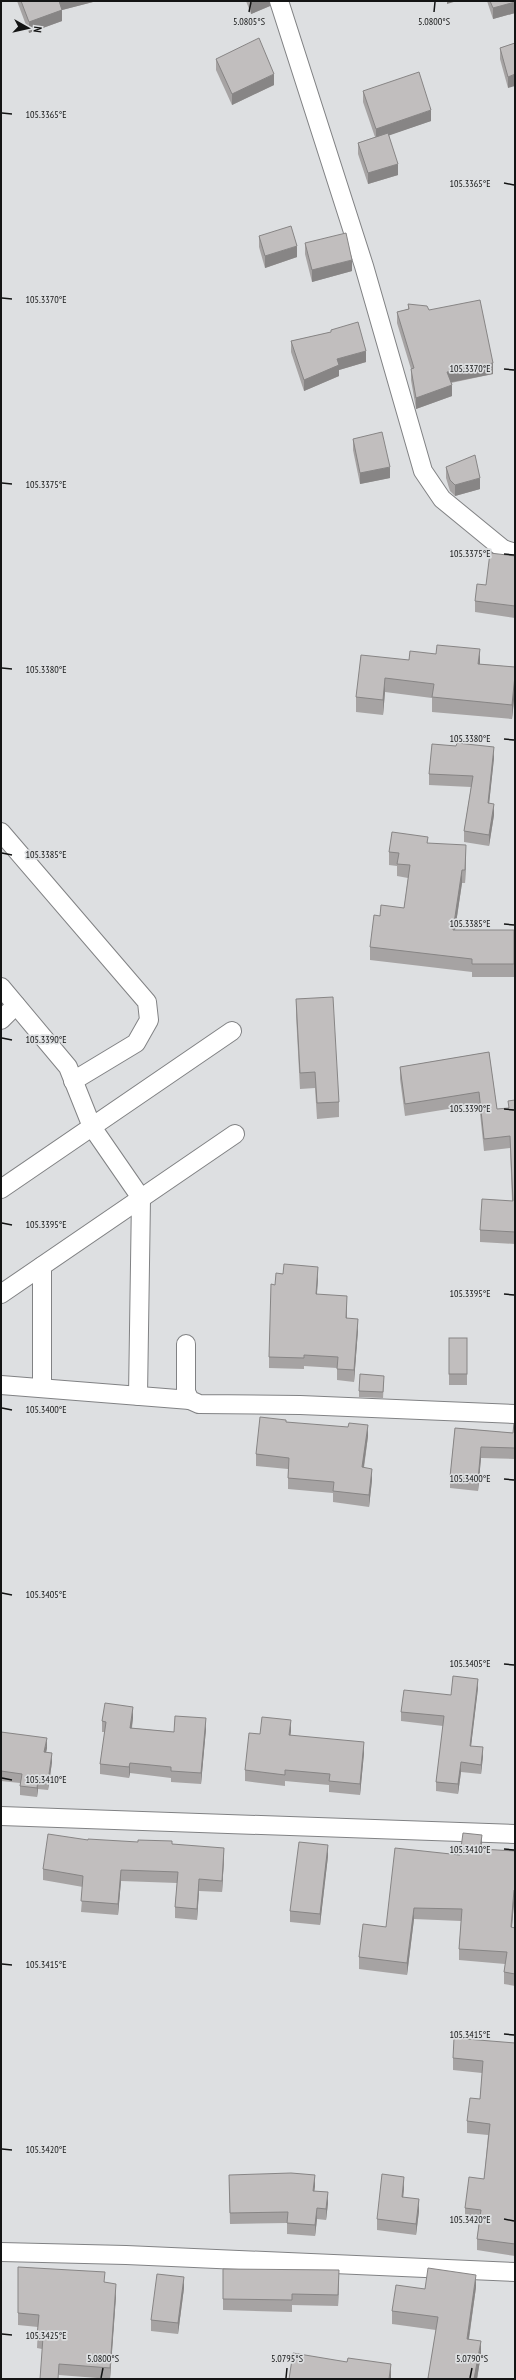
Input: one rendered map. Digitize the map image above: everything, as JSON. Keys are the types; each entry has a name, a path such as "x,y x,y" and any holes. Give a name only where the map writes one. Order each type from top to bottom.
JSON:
{"street":[{"path":"279,1 364,266 424,471 442,499 503,549 515,553"},
{"path":"1,832 147,1002 149,1020 136,1043 74,1081"},
{"path":"1,987 68,1067 92,1127 141,1198 138,1396"},
{"path":"1,1020 16,1005"},
{"path":"1,1190 232,1030"},
{"path":"1,1294 235,1134"},
{"path":"42,1266 42,1388"},
{"path":"186,1344 186,1392 190,1400"},
{"path":"1,1385 190,1400 199,1404 300,1405 515,1414"},
{"path":"1,1816 515,1834"},
{"path":"1,2252 126,2255 515,2272"}],"building":[{"path":"21,1 59,1 62,10 29,22"},
{"path":"490,1 515,1 515,2 493,8"},
{"path":"259,38 274,74 232,94 216,59"},
{"path":"515,43 515,74 508,77 500,48"},
{"path":"419,72 431,110 376,129 363,91"},
{"path":"388,133 398,164 368,173 358,143"},
{"path":"291,226 297,246 265,256 259,236"},
{"path":"346,233 352,260 312,270 305,243"},
{"path":"480,300 493,363 447,372 452,385 416,398 411,369 414,368 397,312 409,309 408,304 427,306 429,310"},
{"path":"358,322 366,351 337,359 339,365 304,380 291,341 331,332 331,330"},
{"path":"382,432 390,467 360,473 353,439"},
{"path":"475,455 480,478 455,485 450,480 446,467"},
{"path":"490,553 515,556 515,606 475,601 477,584 486,585"},
{"path":"437,645 480,649 478,664 515,667 512,705 432,697 434,684 385,678 383,700 356,697 361,655 409,660 410,651 436,654"},
{"path":"457,743 494,747 488,803 494,804 489,835 464,831 473,776 429,774 432,744 456,746"},
{"path":"392,832 428,837 427,843 466,845 465,870 462,870 453,930 514,930 514,964 472,964 472,959 370,947 374,915 380,916 381,905 404,908 410,865 397,864 399,853 389,852"},
{"path":"333,997 339,1102 317,1103 315,1072 300,1073 296,999"},
{"path":"489,1052 497,1109 509,1108 508,1101 515,1100 515,1232 480,1230 482,1199 513,1201 510,1136 484,1139 479,1092 405,1104 400,1067"},
{"path":"284,1264 318,1267 316,1294 347,1296 346,1318 358,1319 354,1370 337,1369 338,1357 304,1355 304,1358 269,1357 271,1284 275,1285 276,1273 283,1274"},
{"path":"449,1338 467,1338 467,1374 449,1374"},
{"path":"360,1374 384,1376 383,1392 359,1391"},
{"path":"260,1417 286,1420 286,1422 348,1427 349,1423 368,1425 362,1467 372,1469 369,1495 333,1491 334,1482 288,1478 289,1458 256,1454"},
{"path":"514,1423 515,1448 481,1447 478,1480 450,1477 455,1428 513,1433"},
{"path":"453,1676 478,1679 470,1746 483,1747 481,1765 461,1762 458,1784 436,1782 444,1716 401,1712 404,1690 451,1695"},
{"path":"105,1703 133,1707 130,1728 174,1732 175,1716 206,1718 201,1773 171,1771 171,1767 130,1763 129,1767 100,1764 106,1722 102,1721"},
{"path":"262,1717 291,1720 289,1735 364,1742 360,1784 329,1781 330,1774 285,1770 285,1775 245,1770 249,1733 260,1734"},
{"path":"1,1732 47,1738 44,1752 52,1753 48,1781 38,1780 37,1788 20,1786 22,1774 1,1771"},
{"path":"463,1833 482,1835 480,1849 515,1851 515,1890 511,1927 515,1928 515,1974 504,1972 507,1952 459,1949 462,1909 414,1908 407,1963 359,1957 363,1924 386,1927 395,1848 460,1855"},
{"path":"48,1834 88,1840 138,1842 138,1840 172,1841 172,1844 224,1848 222,1881 199,1879 197,1909 175,1907 178,1872 121,1870 118,1904 81,1901 83,1876 43,1869"},
{"path":"299,1842 328,1845 320,1914 290,1911"},
{"path":"454,2038 515,2043 515,2244 477,2239 481,2210 465,2208 469,2177 484,2179 490,2124 467,2121 470,2098 480,2099 483,2061 453,2058"},
{"path":"291,2173 315,2175 313,2191 328,2192 326,2209 317,2208 315,2225 287,2223 288,2212 230,2213 229,2175"},
{"path":"382,2174 404,2177 402,2197 419,2199 416,2224 377,2219"},
{"path":"18,2267 105,2272 104,2282 116,2284 110,2368 59,2364 58,2379 40,2379 43,2337 37,2336 39,2315 18,2313"},
{"path":"428,2268 476,2275 467,2339 481,2341 474,2379 428,2378 438,2317 392,2311 396,2285 425,2289"},
{"path":"223,2269 339,2270 338,2295 292,2294 292,2300 223,2299"},
{"path":"157,2274 184,2277 178,2323 151,2320"},
{"path":"293,2353 347,2362 348,2358 391,2364 389,2379 289,2379"}]}
